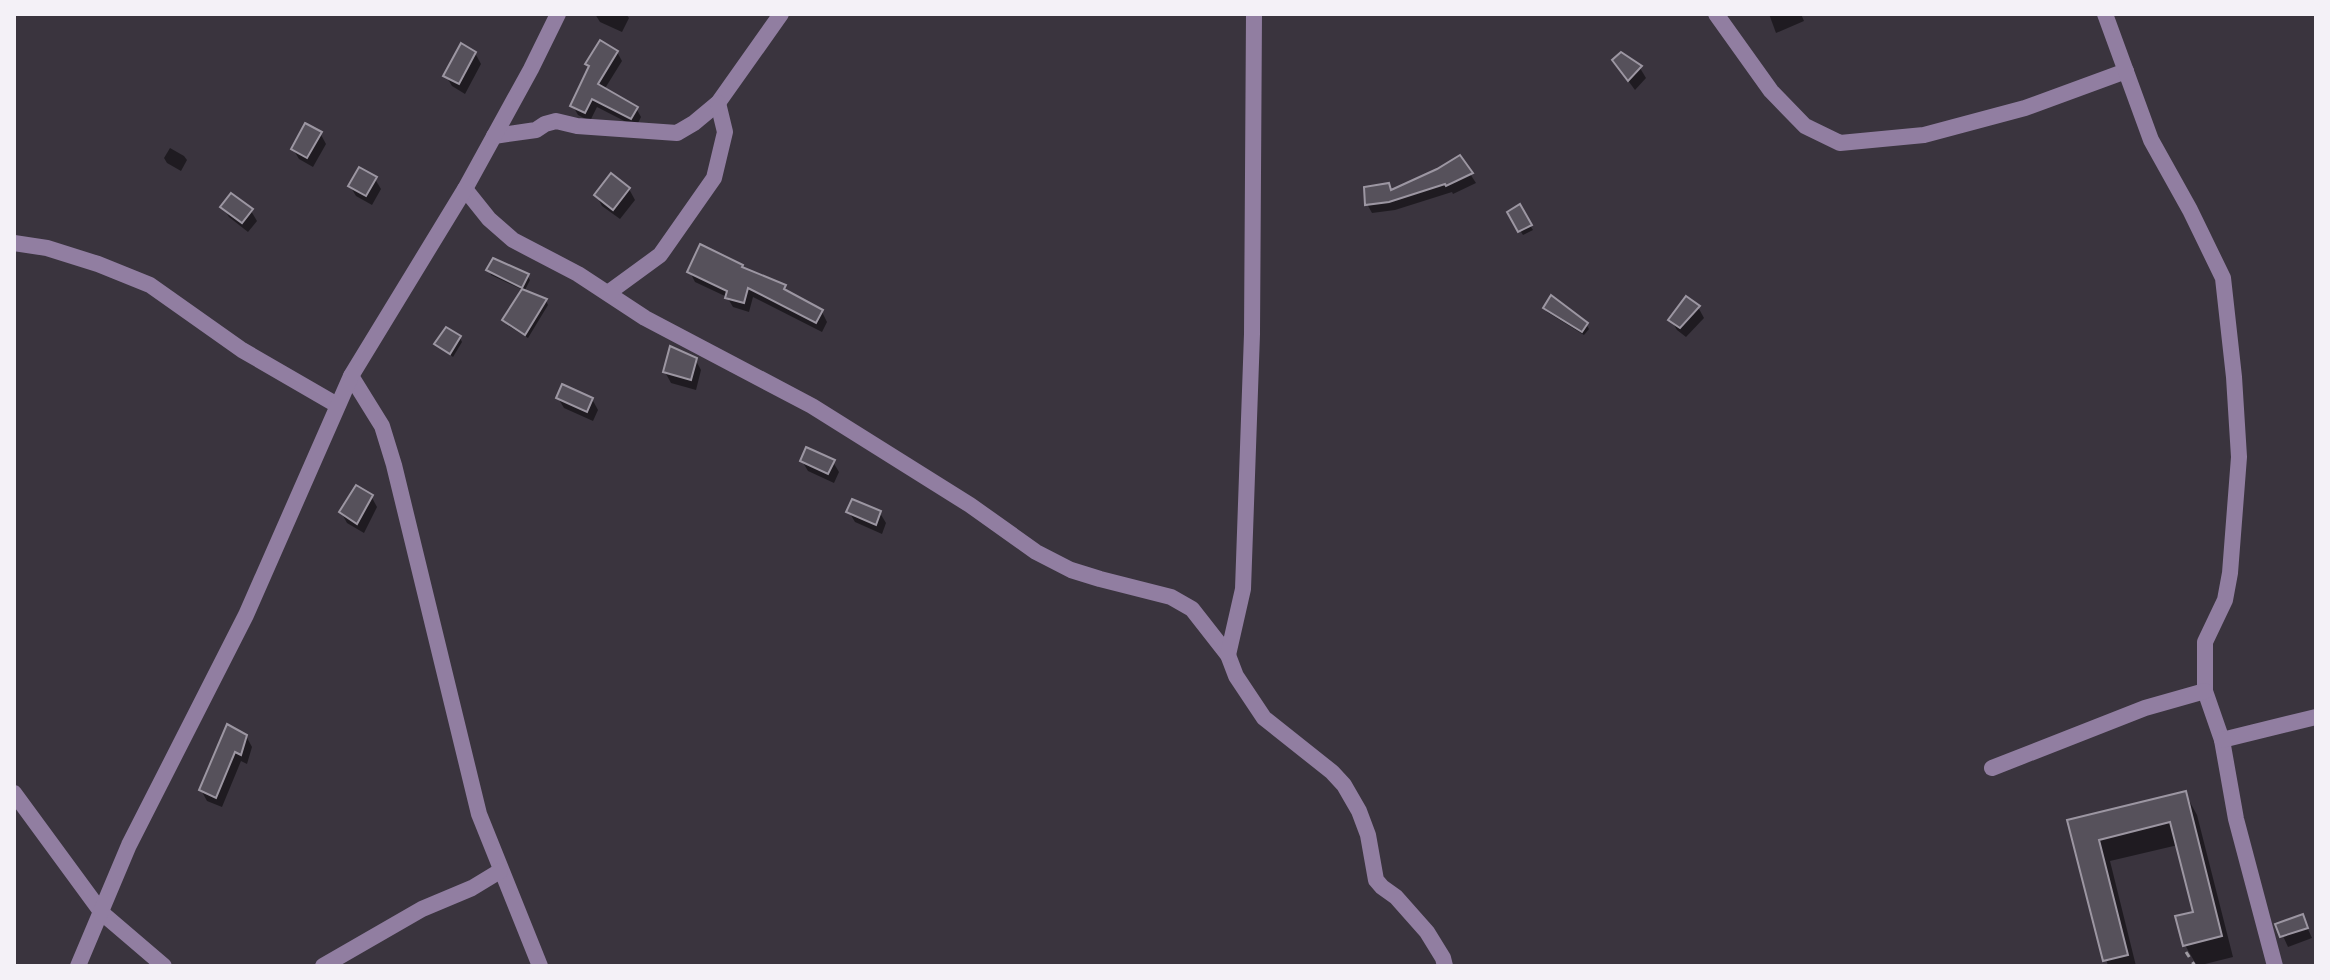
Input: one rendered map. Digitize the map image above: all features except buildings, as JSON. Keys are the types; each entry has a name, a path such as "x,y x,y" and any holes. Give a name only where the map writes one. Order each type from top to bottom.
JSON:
{"street":[{"path":"78,966 129,845 246,615 351,376 465,189 558,14"},
{"path":"494,136 536,130 556,121 577,126 677,133 718,103 781,14"},
{"path":"1228,655 1243,589 1252,334 1254,14"},
{"path":"1716,14 1771,91 1805,126 1840,143 1924,135 2025,108 2126,71"},
{"path":"2105,14 2151,140 2223,278 2239,457 2230,573 2225,600 2205,642 2205,691 2222,740 2236,819 2275,966"},
{"path":"608,293 660,255 714,178 725,132 718,103"},
{"path":"465,189 489,219 513,240 578,274 645,318 812,406 923,474 1036,552 1071,570 1171,597 1192,609 1228,655 1236,676 1264,718 1344,785 1368,835 1376,880 1427,932 1445,966"},
{"path":"14,243 47,248 150,285 242,350 337,405"},
{"path":"351,376 382,426 479,814 540,966"},
{"path":"1992,768 2145,708 2205,691"},
{"path":"2222,740 2316,717"},
{"path":"14,793 102,913 164,966"},
{"path":"323,966 422,909 472,888 500,871"}],"path":[{"path":"2186,952 2195,966"}]}
